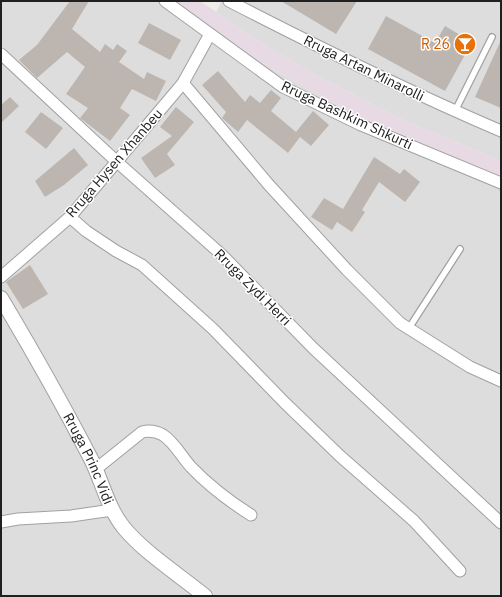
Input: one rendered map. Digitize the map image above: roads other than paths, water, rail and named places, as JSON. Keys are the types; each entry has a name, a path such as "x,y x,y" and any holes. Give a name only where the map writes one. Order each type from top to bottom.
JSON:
{"street":[{"name":"Rruga Bashkim Shkurti","path":"165,1 283,86 361,125 501,183"},
{"name":"Rruga Artan Minarolli","path":"229,1 316,46 501,131"},
{"name":"Rruga Hysen Xhanbeu","path":"1,277 70,217 183,83 210,34"},
{"name":"Rruga Zydi Herri","path":"1,54 116,161 221,254 313,348 501,523"},
{"path":"183,83 269,185 342,264 400,323 470,367 501,381"},
{"path":"70,217 86,231 116,251 142,265 213,329 285,403 340,456 414,521 460,571"},
{"name":"Rruga Princ Vidi","path":"2,303 96,469 112,510 123,527 137,541 199,594"},
{"path":"96,469 142,432 150,430 158,432 165,436 191,467 222,496 251,515"},
{"path":"1,522 18,519 71,516 112,510"}],"lane":[{"path":"456,111 492,37"},
{"path":"409,328 460,249"}],"place":[{"name":"R 26","path":"465,44"}]}
